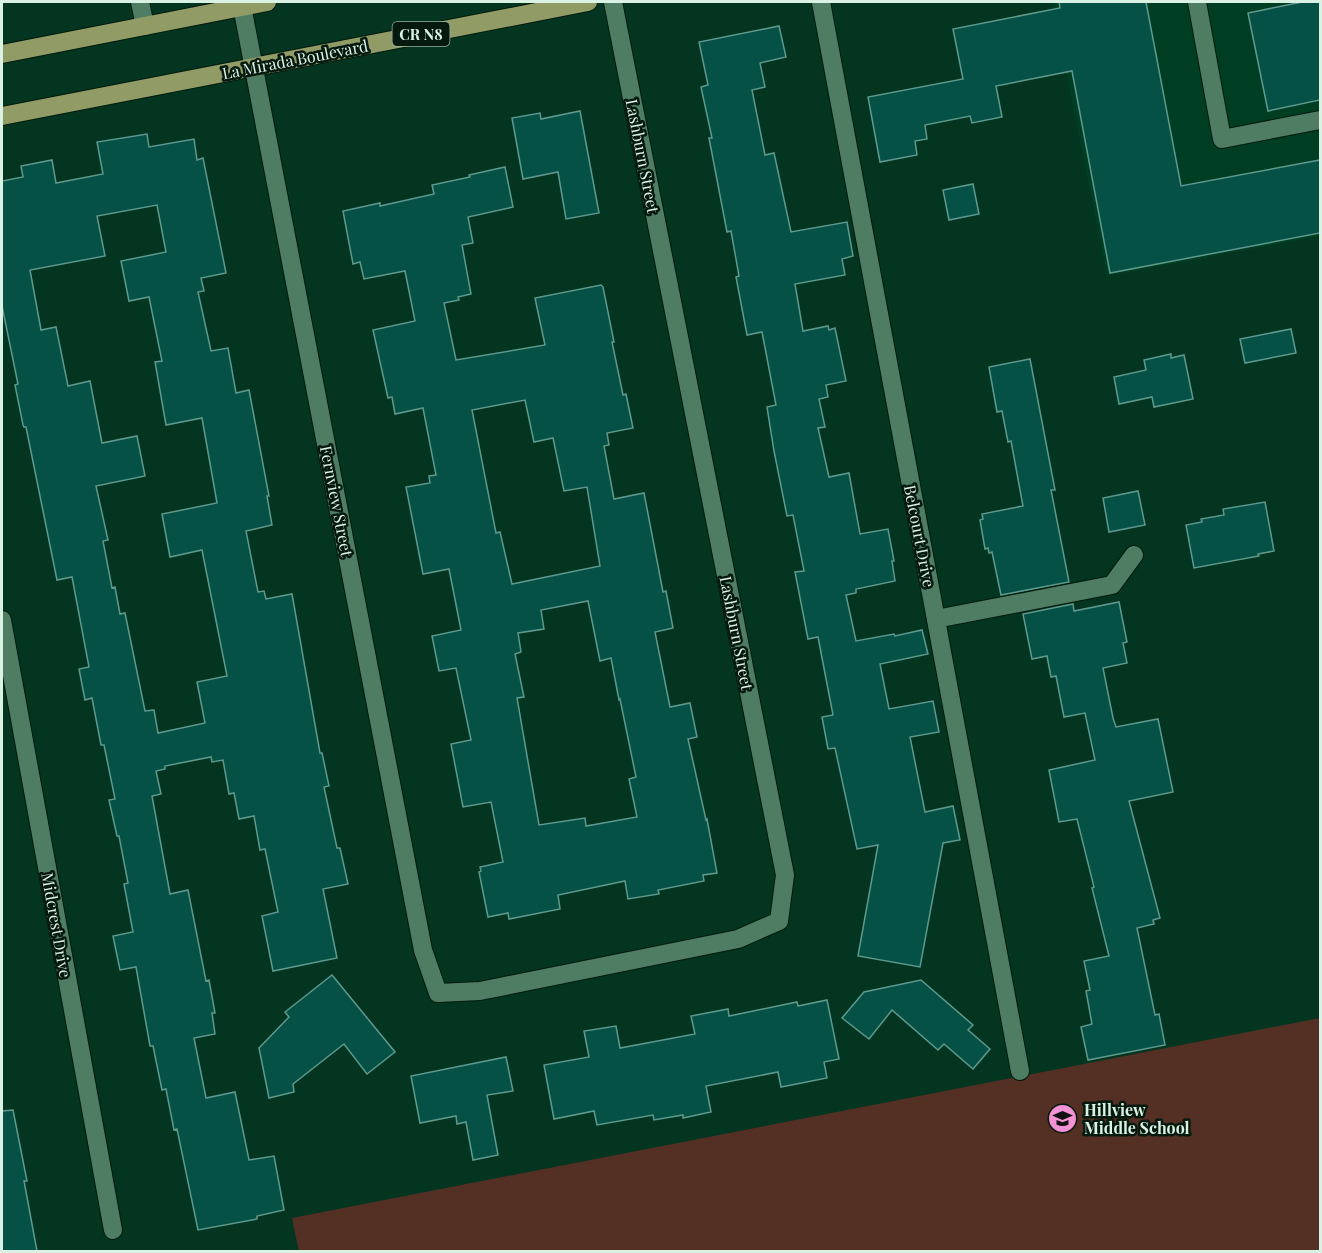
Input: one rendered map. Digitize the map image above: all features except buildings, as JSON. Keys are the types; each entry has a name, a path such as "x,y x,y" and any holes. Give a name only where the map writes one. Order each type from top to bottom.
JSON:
{"main road":[{"path":"2,54 267,2"},
{"name":"La Mirada Boulevard","path":"2,116 588,2"}],"street":[{"path":"140,2 145,26"},
{"name":"Lashburn Street","path":"438,993 480,991 738,939 779,921 785,875 612,2"},
{"name":"Belcourt Drive","path":"820,2 1020,1071"},
{"path":"1197,2 1222,139 1320,120"},
{"name":"Fernview Street","path":"242,6 423,951 438,993"},
{"path":"936,620 1112,585 1134,555"},
{"name":"Midcrest Drive","path":"2,620 113,1230"}],"shaded area":[{"path":"1052,2 1320,2 1320,236 1107,276"},
{"name":"Hillview Middle School","path":"1320,1018 1320,1251 299,1252 292,1218"}],"place":[{"name":"Hillview Middle School","path":"1063,1118"}]}
